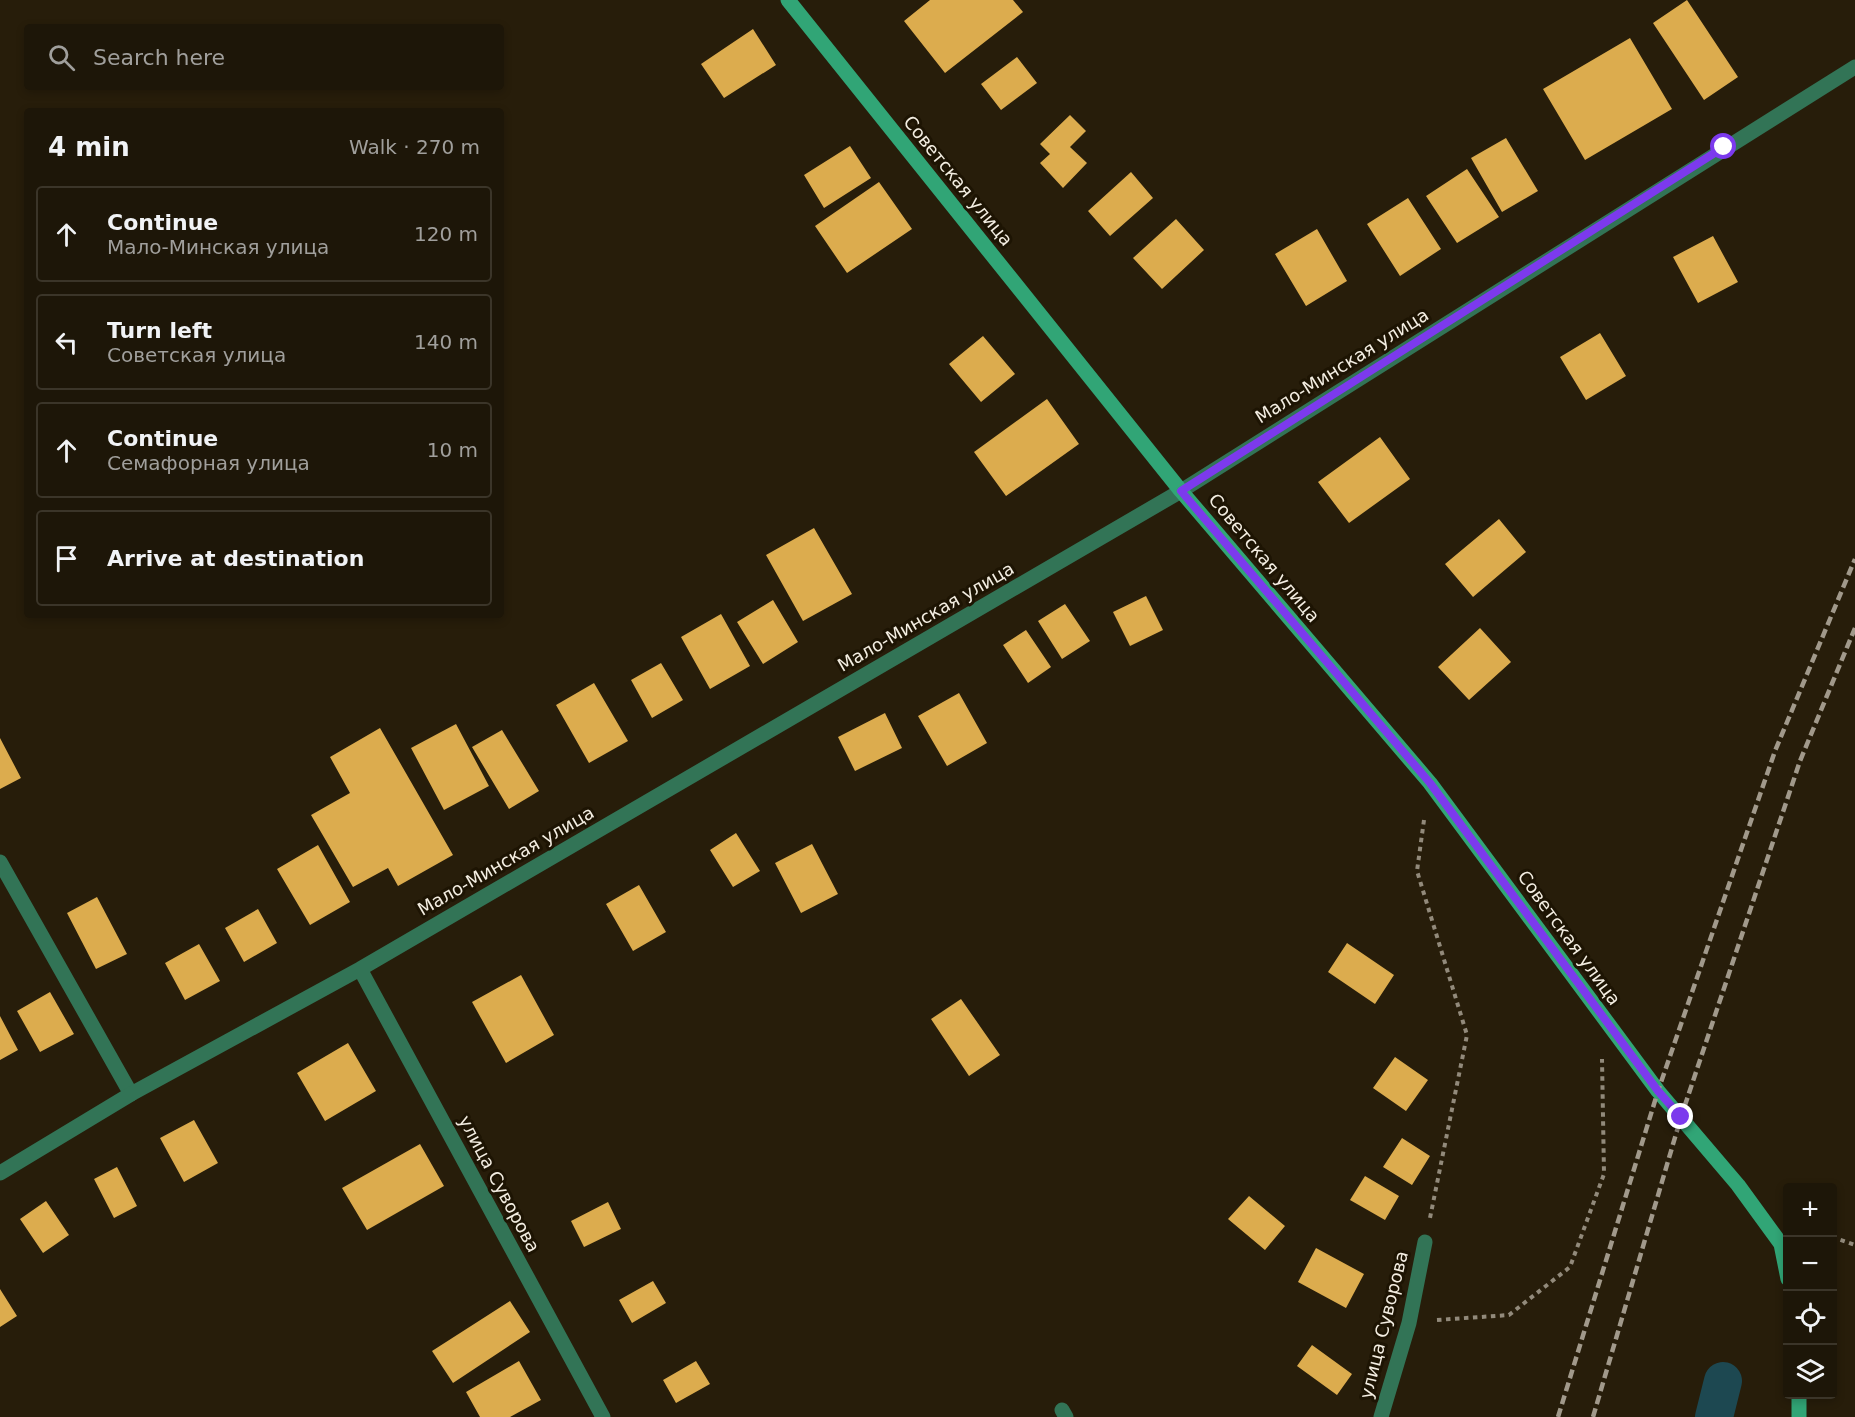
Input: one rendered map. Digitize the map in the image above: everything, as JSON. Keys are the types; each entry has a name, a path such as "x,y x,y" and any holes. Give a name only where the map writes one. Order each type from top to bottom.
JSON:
{"street":[{"name":"Советская улица","path":"788,0 1181,491 1430,783 1658,1091 1738,1185 1781,1244 1783,1254"},
{"name":"Мало-Минская улица","path":"0,1173 131,1094 360,969 1181,491 1855,67"},
{"path":"0,862 131,1094"},
{"name":"улица Суворова","path":"360,969 603,1417"},
{"name":"улица Суворова","path":"1381,1417 1409,1323 1425,1242"},
{"path":"1799,1399 1799,1417"}],"path":[{"path":"1425,1242 1448,1141 1467,1035 1417,871 1430,783"},
{"path":"1409,1323 1509,1315 1570,1267 1604,1174 1601,1014"},
{"path":"1837,1238 1855,1245"}],"building":[{"path":"930,0 1013,0 1023,12 945,73 904,21"},
{"path":"1687,0 1738,77 1704,100 1653,23"},
{"path":"753,29 776,65 724,98 701,64"},
{"path":"1630,38 1672,109 1585,160 1543,89"},
{"path":"1017,57 1037,83 1001,110 981,84"},
{"path":"1070,115 1086,131 1070,147 1087,163 1063,188 1040,163 1050,154 1040,144"},
{"path":"1506,138 1538,191 1502,212 1471,158"},
{"path":"850,146 871,178 824,208 804,175"},
{"path":"1467,169 1499,217 1457,243 1426,196"},
{"path":"1131,172 1153,198 1110,236 1088,211"},
{"path":"879,182 912,229 847,273 815,226"},
{"path":"1408,198 1441,249 1400,276 1367,224"},
{"path":"1176,219 1204,250 1162,289 1133,258"},
{"path":"1317,229 1347,281 1306,306 1275,254"},
{"path":"1713,236 1738,282 1698,303 1673,257"},
{"path":"1600,333 1626,376 1586,400 1560,357"},
{"path":"983,336 1015,374 981,402 949,364"},
{"path":"1047,399 1079,444 1006,496 974,452"},
{"path":"1380,437 1410,479 1349,523 1318,482"},
{"path":"1499,519 1526,552 1473,597 1445,564"},
{"path":"814,528 852,594 803,621 766,555"},
{"path":"1146,596 1163,630 1130,646 1113,612"},
{"path":"773,600 798,642 763,664 737,622"},
{"path":"1065,604 1090,641 1062,659 1038,621"},
{"path":"721,614 750,666 710,689 681,637"},
{"path":"1480,628 1511,662 1469,700 1438,667"},
{"path":"1026,630 1051,667 1028,683 1003,645"},
{"path":"661,663 683,700 652,718 631,680"},
{"path":"594,683 628,741 589,763 556,705"},
{"path":"959,693 987,743 947,766 918,716"},
{"path":"885,713 902,748 855,771 838,737"},
{"path":"456,724 489,786 444,810 411,748"},
{"path":"380,728 453,855 398,886 388,868 353,887 311,815 350,793 330,757"},
{"path":"502,730 539,791 509,809 472,747"},
{"path":"0,738 21,778 0,789"},
{"path":"736,833 760,871 733,887 710,850"},
{"path":"812,844 838,894 801,913 775,863"},
{"path":"318,845 350,902 310,925 277,869"},
{"path":"639,885 666,932 633,951 606,904"},
{"path":"97,897 127,954 96,969 67,913"},
{"path":"258,909 277,943 244,962 225,928"},
{"path":"1347,943 1394,975 1375,1004 1328,972"},
{"path":"199,944 220,981 185,1000 165,963"},
{"path":"521,975 554,1035 506,1063 472,1002"},
{"path":"50,992 74,1034 40,1052 17,1011"},
{"path":"961,999 1000,1055 969,1076 931,1019"},
{"path":"0,1016 18,1050 0,1060"},
{"path":"348,1043 376,1091 325,1121 297,1073"},
{"path":"1395,1057 1428,1080 1406,1111 1373,1088"},
{"path":"194,1120 218,1163 184,1182 160,1138"},
{"path":"1402,1138 1430,1156 1412,1185 1383,1167"},
{"path":"420,1144 444,1186 367,1230 342,1188"},
{"path":"117,1167 137,1206 114,1218 94,1179"},
{"path":"1365,1176 1399,1196 1385,1220 1350,1200"},
{"path":"1249,1196 1285,1226 1265,1250 1228,1219"},
{"path":"46,1201 69,1235 43,1253 20,1219"},
{"path":"608,1202 621,1229 584,1247 571,1221"},
{"path":"1316,1248 1364,1274 1346,1308 1298,1282"},
{"path":"653,1281 666,1303 632,1323 619,1300"},
{"path":"0,1289 17,1316 0,1327"},
{"path":"510,1301 530,1332 453,1383 432,1351"},
{"path":"1312,1345 1352,1374 1337,1395 1297,1366"},
{"path":"519,1361 541,1400 510,1417 480,1417 466,1392"},
{"path":"696,1361 710,1384 676,1403 663,1380"}],"waterway":[{"path":"1714,1417 1723,1381"}],"railway":[{"path":"1558,1417 1658,1091 1775,751 1855,559"},
{"path":"1593,1417 1681,1117 1800,761 1855,628"}],"route":[{"path":"1681,1117 1658,1091 1430,783 1181,491 1724,147"}]}
